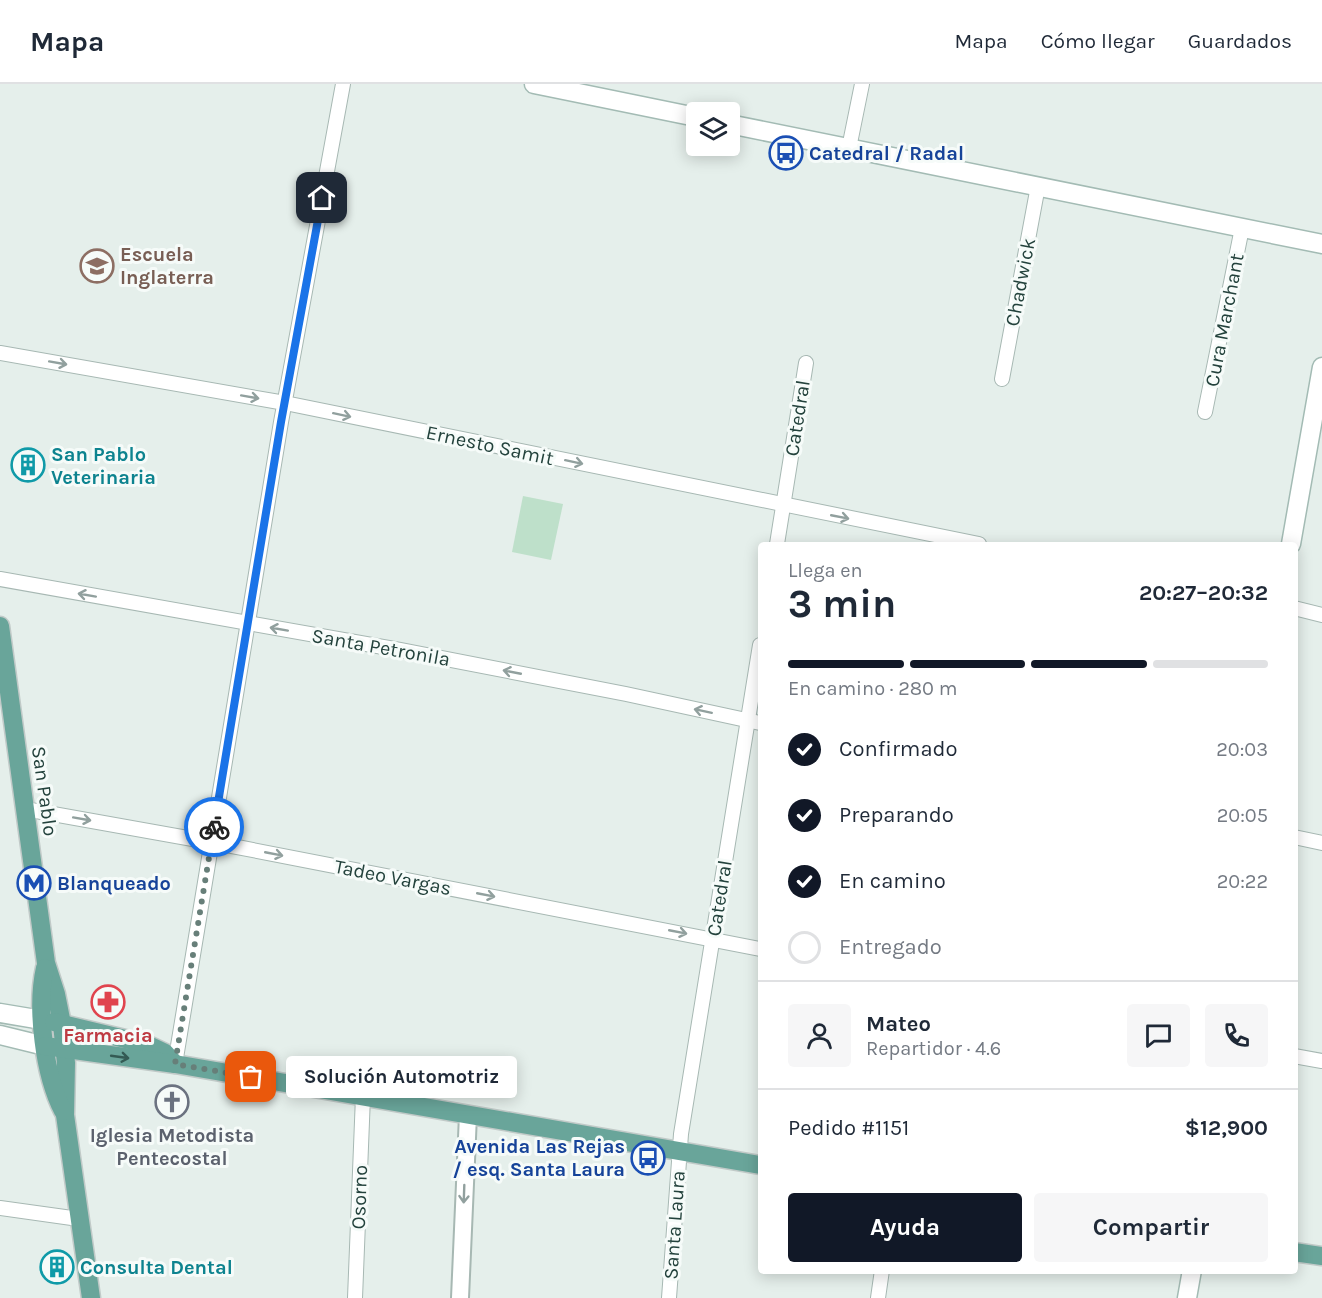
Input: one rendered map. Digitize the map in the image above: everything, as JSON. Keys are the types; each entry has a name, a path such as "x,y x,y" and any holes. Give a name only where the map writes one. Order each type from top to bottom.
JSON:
{"main road":[{"path":"534,84 686,115"},
{"path":"740,126 1322,244"},
{"path":"1291,542 1322,367"},
{"name":"San Pablo","path":"0,626 46,963 63,1024 67,1080 65,1116 91,1298"},
{"name":"San Pablo","path":"46,963 41,992 45,1046 50,1079 65,1116"},
{"path":"0,1013 63,1024 146,1044 165,1053 175,1064"},
{"path":"0,1035 45,1046 175,1064 758,1165"},
{"path":"1298,1253 1322,1256"},
{"path":"1187,1298 1191,1274"}],"street":[{"path":"175,1064 285,403 343,84"},
{"path":"849,148 862,84"},
{"name":"Chadwick","path":"1002,379 1038,186"},
{"name":"Cura Marchant","path":"1205,412 1242,228"},
{"name":"Ernesto Samit","path":"0,352 285,403 969,542"},
{"name":"Catedral","path":"777,542 806,363"},
{"name":"Santa Petronila","path":"0,579 524,674 754,721"},
{"path":"1298,609 1322,615"},
{"name":"Catedral","path":"679,1151 713,939 754,721 758,670"},
{"name":"Tadeo Vargas","path":"25,809 758,949"},
{"path":"1298,838 1322,843"},
{"path":"1298,1057 1322,1061"},
{"name":"Osorno","path":"355,1298 363,1096"},
{"path":"460,1298 468,1115"},
{"name":"Santa Laura","path":"669,1298 679,1151"},
{"path":"0,1208 79,1219"},
{"path":"878,1298 881,1274"}],"green space":[{"path":"523,496 563,504 551,560 512,552"}],"way so far":[{"path":"214,827 175,1064 251,1077"}],"place":[{"name":"Catedral / Radal","path":"786,153"},
{"name":"Escuela Inglaterra","path":"97,266"},
{"name":"San Pablo Veterinaria","path":"28,465"},
{"name":"Blanqueado","path":"34,883"},
{"name":"Farmacia","path":"108,1002"},
{"name":"Solución Automotriz","path":"251,1077"},
{"name":"Iglesia Metodista Pentecostal","path":"172,1102"},
{"name":"Avenida Las Rejas / esq. Santa Laura","path":"648,1158"},
{"name":"Consulta Dental","path":"57,1267"}],"route":[{"path":"214,827 281,422 322,198"}]}
